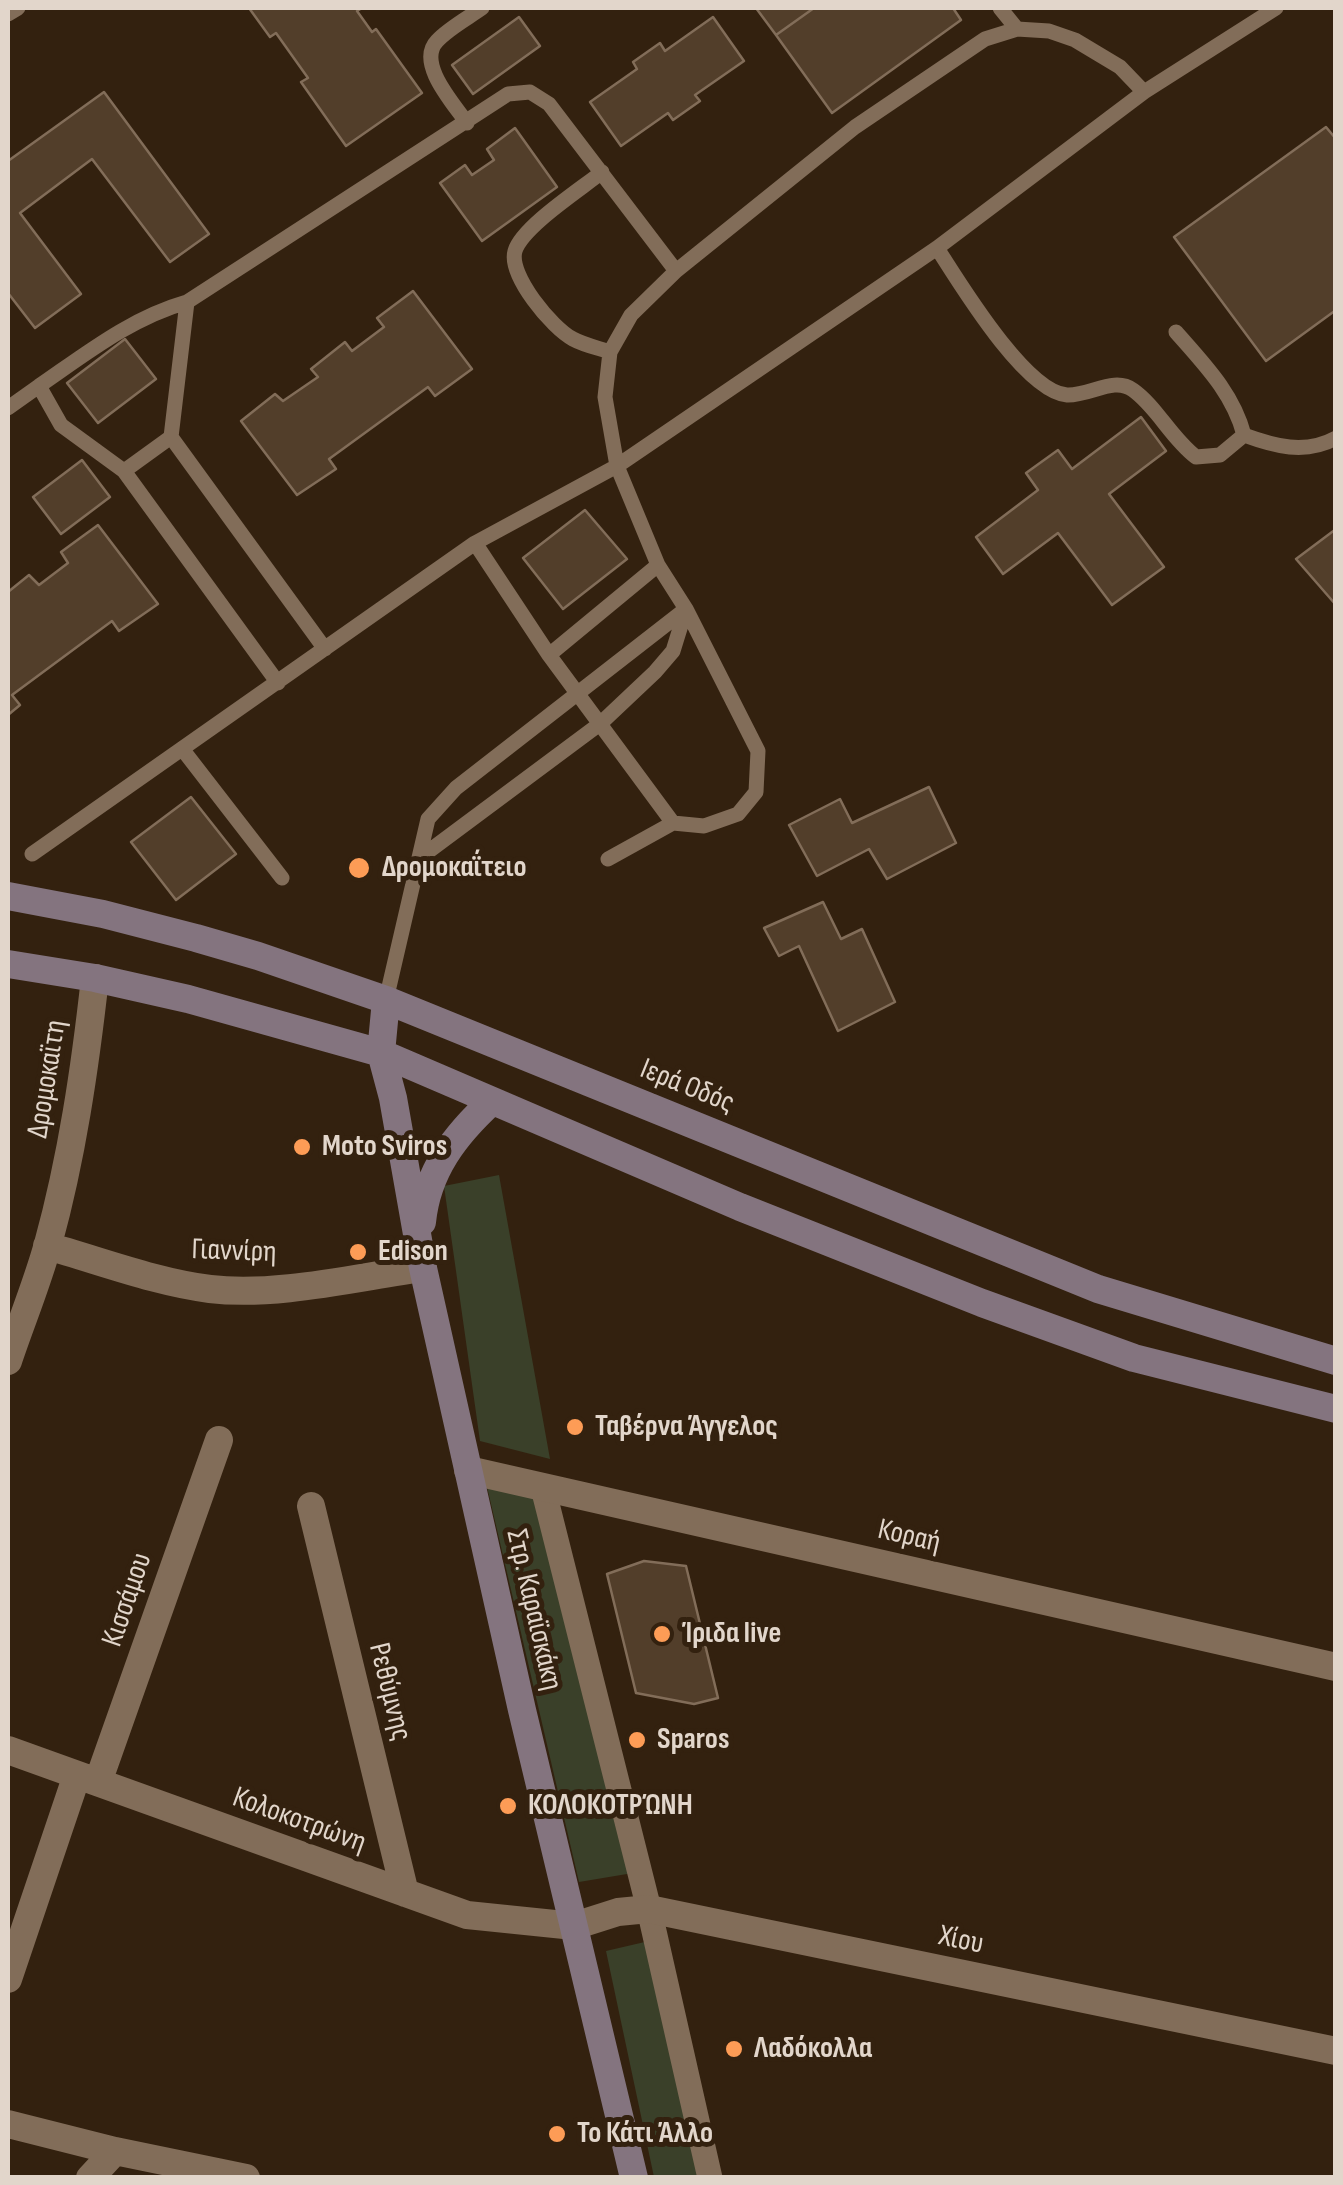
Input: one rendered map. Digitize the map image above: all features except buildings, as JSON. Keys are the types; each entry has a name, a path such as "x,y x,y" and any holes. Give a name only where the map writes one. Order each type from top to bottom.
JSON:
{"main road":[{"name":"Ιερά Οδός","path":"8,896 103,914 196,938 386,1000 1098,1289 1336,1361"},
{"path":"8,964 188,999 381,1053 740,1207 1033,1322 1134,1358 1336,1409"},
{"name":"Στρ. Καραϊσκάκη","path":"386,1000 381,1053 393,1098 423,1268 634,2178"},
{"path":"423,1268 423,1208 432,1178 445,1151 464,1126 492,1102"}],"street":[{"name":"Δρομοκαϊτη","path":"8,1361 47,1246 82,1088 95,978"},
{"name":"Γιαννίρη","path":"47,1246 177,1283 213,1289 250,1290 423,1268"},
{"name":"Κισσάμου","path":"8,1979 219,1440"},
{"name":"Κοραή","path":"468,1470 1336,1667"},
{"path":"542,1488 649,1909 710,2178"},
{"name":"Ρεθύμνης","path":"311,1506 405,1894"},
{"name":"Κολοκοτρώνη","path":"8,1750 467,1915 574,1926"},
{"name":"Χίου","path":"574,1926 618,1912 649,1909 1336,2052"},
{"path":"8,2124 115,2152 246,2178"},
{"path":"90,2178 115,2152"}],"lane":[{"path":"8,14 18,8"},
{"path":"466,123 433,69 430,54 435,42 482,8"},
{"path":"1000,8 1017,28"},
{"path":"32,854 475,543 617,466 937,248 1144,92 1276,8"},
{"path":"608,860 672,822 704,826 738,814 756,792 758,751 686,609 658,566 617,466 605,398 610,352 631,316 676,271 855,127 985,39 1017,28 1050,31 1075,40 1120,66 1144,92"},
{"path":"8,408 125,327 155,311 187,302 508,94 530,92 550,104 676,271"},
{"path":"602,172 526,234 516,250 514,267 524,286 560,330 572,339 610,352"},
{"path":"937,248 987,326 1042,384 1070,395 1118,383 1132,389 1177,443 1196,457 1220,455 1244,435"},
{"path":"187,302 171,437 324,650"},
{"path":"1176,332 1225,390 1244,435"},
{"path":"39,386 61,425 124,471 278,683"},
{"path":"1244,435 1279,448 1324,444 1336,438"},
{"path":"124,471 171,437"},
{"path":"475,543 549,655 672,822"},
{"path":"549,655 658,566"},
{"path":"386,1000 428,819 456,788 686,609"},
{"path":"421,857 600,723 673,651 686,609"},
{"path":"183,750 282,878"}],"green space":[{"path":"499,1175 550,1459 480,1441 444,1186"},
{"path":"485,1478 540,1490 633,1873 579,1882"},
{"path":"649,1941 702,2177 654,2177 606,1951"}],"place":[{"name":"Δρομοκαΐτειο","path":"359,868"},
{"name":"Moto Sviros","path":"302,1147"},
{"name":"Edison","path":"358,1252"},
{"name":"Ταβέρνα Άγγελος","path":"575,1427"},
{"name":"Ίριδα live","path":"662,1634"},
{"name":"Sparos","path":"637,1740"},
{"name":"ΚΟΛΟΚΟΤΡΏΝΗ","path":"508,1806"},
{"name":"Λαδόκολλα","path":"734,2049"},
{"name":"Το Κάτι Άλλο","path":"557,2134"}]}
